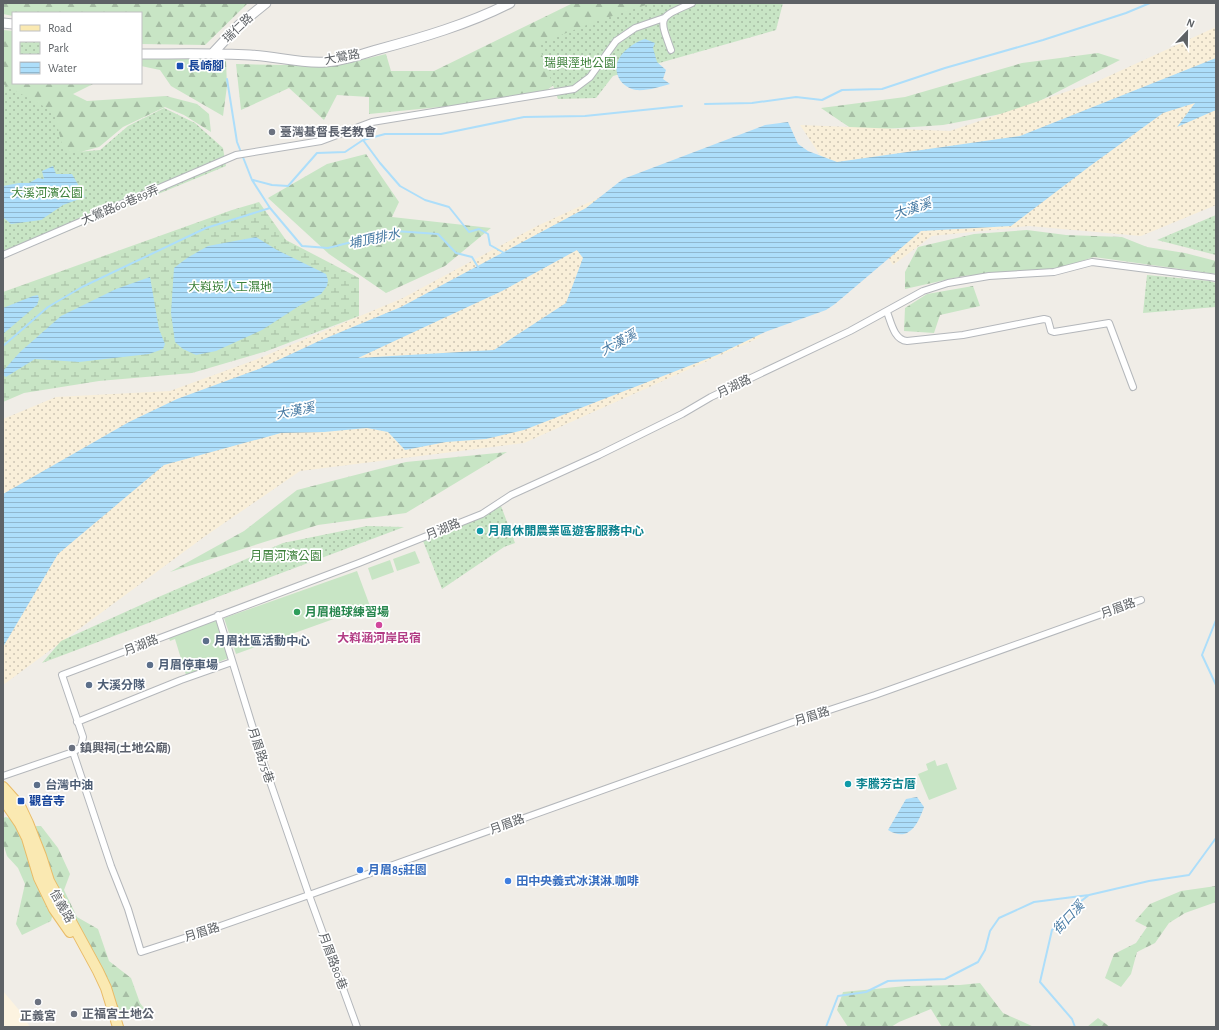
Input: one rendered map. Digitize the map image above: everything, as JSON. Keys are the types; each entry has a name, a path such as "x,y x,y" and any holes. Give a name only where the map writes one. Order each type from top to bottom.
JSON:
{"main road":[{"name":"信義路","path":"3,786 20,806 41,856 48,881 106,988 118,1027"},
{"name":"信義路","path":"3,800 23,828 39,878 54,908 89,963 101,987 113,1027"}],"street":[{"name":"瑞仁路","path":"212,54 239,26 266,3"},
{"name":"大鶯路","path":"142,54 251,55 292,61 325,62 391,46 475,19 510,3"},
{"name":"大鶯路60巷89弄","path":"3,255 236,155 321,141 372,122 558,93 574,89 590,77 616,41 635,28 664,18 668,14 692,3"},
{"path":"664,18 662,24 663,29 671,50"},
{"name":"月湖路","path":"73,752 81,747 83,737 62,675 359,563 482,514 511,495 633,438 682,414 711,397 843,334 887,312 923,290 948,283 989,276 1054,272 1092,262 1210,276 1216,278"},
{"path":"887,312 898,337 901,340 907,341 963,335 1044,320 1048,320 1051,331 1054,332 1109,323 1133,387"},
{"name":"月眉路","path":"73,752 111,866 128,909 141,952 309,895 699,755 876,695 1141,600"},
{"name":"月眉路75巷","path":"218,615 264,764 309,895"},
{"path":"77,722 168,685 232,662"},
{"path":"3,776 73,752"},
{"name":"月眉路80巷","path":"309,895 356,1027"}],"shaded area":[{"path":"3,991 19,1010 30,1027 3,1027"}],"green space":[{"path":"3,3 248,3 205,45 142,44 142,12 12,12 12,16 3,14"},
{"path":"573,3 664,3 547,90 460,105 369,114 369,97 337,95 324,120 289,88 241,110 236,64 344,64 386,54 391,71 434,71"},
{"name":"瑞興溼地公園","path":"649,3 783,3 776,30 613,76 596,98 558,99 538,44"},
{"path":"3,30 12,31 12,84 93,84 73,94 87,101 166,96 197,104 209,114 211,132 184,115 165,107 123,127 99,147 54,159 3,114"},
{"path":"1098,53 1120,60 1022,110 943,125 855,131 821,108 905,97 1022,63"},
{"path":"196,58 226,61 227,86 223,116 171,86 160,70 142,66 142,59"},
{"name":"大溪河濱公園","path":"3,84 54,112 64,153 100,150 128,126 164,108 195,123 223,148 226,166 3,258"},
{"path":"366,154 399,202 392,217 491,228 445,266 386,293 329,254 268,198 327,164"},
{"name":"大嵙崁人工濕地","path":"259,202 286,240 359,278 359,316 267,351 192,373 99,381 24,393 3,402 3,292 232,210"},
{"path":"1216,215 1216,255 1157,240"},
{"path":"1027,230 1066,235 1122,237 1147,247 1185,253 1216,261 1216,274 1094,257 1060,268 963,276 905,289 905,272 918,247 974,234"},
{"path":"1147,275 1216,283 1216,307 1143,313"},
{"path":"973,286 980,306 940,315 934,333 904,331 905,308 927,294"},
{"path":"507,452 406,513 318,525 170,572 244,531 297,490 406,462"},
{"path":"501,506 515,543 504,547 442,589 423,541"},
{"name":"月眉河濱公園","path":"367,526 404,527 42,663 61,641 283,543"},
{"path":"415,551 420,563 397,571 393,559"},
{"path":"390,560 394,572 372,580 368,568"},
{"name":"月眉槌球練習場","path":"357,571 370,606 236,654 224,618"},
{"path":"218,616 231,657 186,675 175,639 170,641 168,635"},
{"path":"935,760 937,766 947,763 957,789 929,800 918,774 928,770 926,764"},
{"path":"6,817 13,820 53,913 51,921 22,935 16,924 25,884 18,868 7,856 3,843 3,818"},
{"path":"36,826 41,826 58,848 70,874 64,890 77,917 98,929 109,961 131,978 140,1003 147,1012 120,1021 51,879 37,838"},
{"path":"1216,886 1216,902 1185,913 1169,923 1155,943 1137,952 1131,974 1121,987 1105,978 1114,954 1136,943 1147,927 1135,921 1150,904 1181,891"},
{"path":"980,983 1003,1013 1034,1027 942,1027 931,1009 899,1022 891,1027 848,1027 837,1010 843,992 906,986"},
{"path":"1098,1018 1110,1027 1087,1027"}],"sand":[{"path":"1216,27 1216,205 1141,236 1029,226 932,236 893,265 800,125 950,131 1098,81"},
{"path":"686,158 761,337 524,443 300,471 204,537 3,685 3,419 56,397 170,391 255,360 403,298 537,226"}],"water":[{"path":"645,39 655,43 653,48 657,62 666,70 663,79 670,84 649,89 631,89 620,80 617,73 618,60 627,49"},
{"name":"大漢溪","path":"1216,58 1216,110 1177,127 1195,103 1163,113 1011,226 921,231 826,310 765,332 717,355 524,430 486,439 446,442 405,450 388,432 367,428 324,432 281,433 164,465 58,554 3,647 3,494 129,422 177,399 259,369 319,341 401,307 586,208 623,179 765,125 788,122 798,144 808,151 837,162 1020,136","holes":["577,250 583,258 566,303 494,350 358,358 502,291"]},
{"path":"53,166 56,174 72,174 85,197 63,205 41,220 11,224 4,218 3,215 3,186 29,183 38,178 44,179 42,171"},
{"path":"256,237 277,250 326,274 328,280 327,286 321,294 299,306 262,330 216,351 196,355 183,349 175,342 171,313 174,268 187,258 208,246"},
{"path":"150,277 159,329 165,344 163,349 149,354 79,362 35,359 6,377 3,375 3,371 20,352 61,316 116,289"},
{"path":"38,295 39,299 37,305 3,334 3,308"},
{"path":"917,797 924,807 919,820 912,830 902,834 888,830 906,799"}],"waterway":[{"path":"705,104 752,103 796,97 822,100 842,90 882,89 945,68 1043,40 1126,13 1150,3"},
{"name":"埔頂排水","path":"227,79 237,142 252,180 270,208 302,246 328,248 395,231 438,234 456,253 472,257 479,269"},
{"path":"253,180 272,185 288,186 317,153 345,152 363,140 385,134 441,134 524,117 585,116 682,106"},
{"path":"363,140 400,186 425,200 449,207 469,232 479,229 488,234 490,245 506,254"},
{"path":"3,346 48,307 82,287 206,228 270,208"},
{"name":"街口溪","path":"1216,620 1202,655 1216,685"},
{"name":"街口溪","path":"1075,1027 1072,1019 1040,982 1052,930 1072,908 1089,895 1149,881 1189,875 1216,838"},
{"path":"826,1027 838,996 866,992 888,981 945,979 978,962 985,950 990,931 999,918 1034,902 1089,895"}],"place":[{"name":"長崎腳","path":"180,66"},
{"name":"臺灣基督長老教會","path":"272,132"},
{"name":"月眉休閒農業區遊客服務中心","path":"480,531"},
{"name":"月眉槌球練習場","path":"297,612"},
{"name":"大嵙涵河岸民宿","path":"379,625"},
{"name":"月眉社區活動中心","path":"206,641"},
{"name":"月眉停車場","path":"150,665"},
{"name":"大溪分隊","path":"89,685"},
{"name":"鎮興祠(土地公廟)","path":"72,748"},
{"name":"李騰芳古厝","path":"848,784"},
{"name":"台灣中油","path":"37,785"},
{"name":"觀音寺","path":"21,801"},
{"name":"月眉85莊園","path":"360,870"},
{"name":"田中央義式冰淇淋.咖啡","path":"508,881"},
{"name":"正義宮","path":"38,1002"},
{"name":"正福宮土地公","path":"74,1014"}]}
